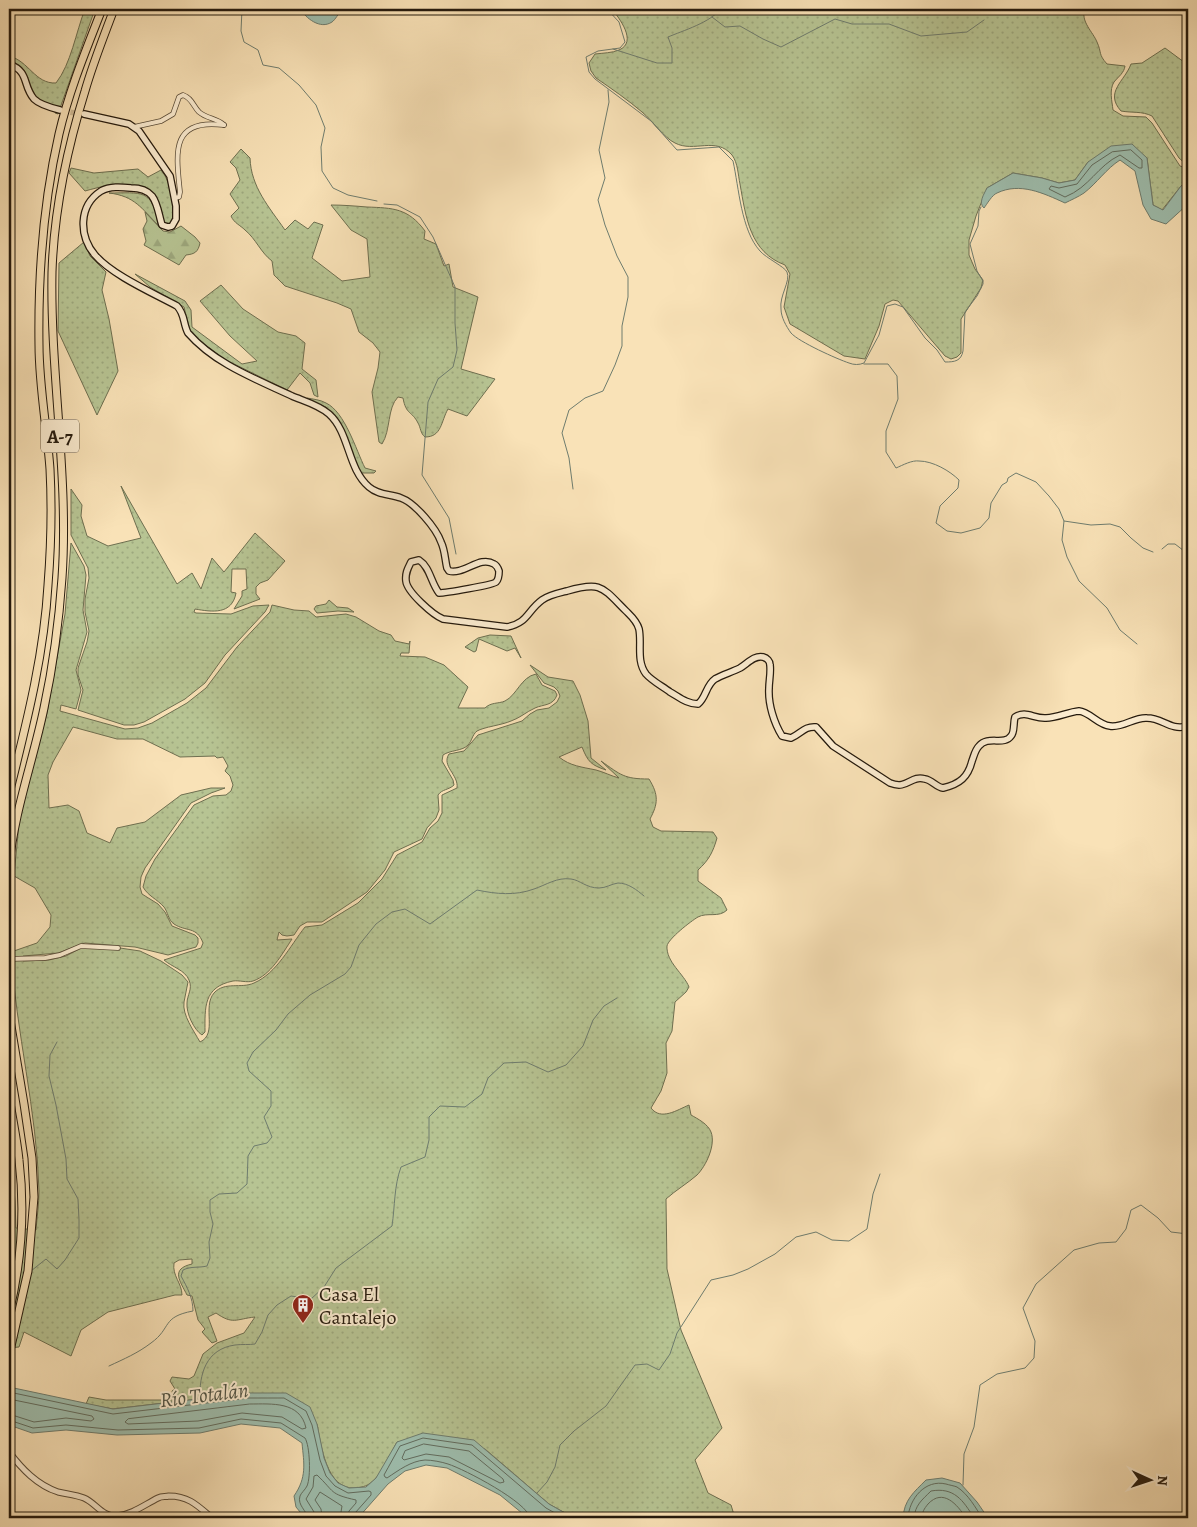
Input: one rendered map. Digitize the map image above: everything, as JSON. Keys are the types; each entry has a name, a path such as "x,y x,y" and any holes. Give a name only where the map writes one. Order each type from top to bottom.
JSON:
{"highway":[{"name":"A-7","path":"9,794 30,708 39,659 48,587 51,518 50,470 39,348 40,272 46,201 62,124 75,81 102,9"},
{"name":"A-7","path":"9,866 19,806 44,708 62,578 64,500 53,349 52,271 59,200 84,91 114,9"},
{"path":"9,1014 32,1158 34,1198 28,1271 20,1315 9,1355"},
{"path":"9,1096 19,1159 22,1198 17,1269 9,1313"}],"main road":[{"path":"9,64 17,67 23,73 34,98 44,105 60,110"},
{"path":"84,114 109,119 139,131 170,176 175,198 176,219 172,226 168,227 162,225 152,196 138,188 113,187 102,191 90,202 84,214 83,228 88,243 104,264 177,306 183,313 188,333 215,356 246,374 317,406 329,414 335,421 348,448 357,474 369,487 378,493 402,498 420,512 435,530 442,543 449,571 458,571 485,562 495,564 499,572 499,578 496,582 448,594 439,593 433,585 424,563 419,560 411,562 406,571 406,582 410,590 434,615 444,619 507,627 517,625 526,619 538,603 549,596 587,585 596,587 606,591 634,619 639,629 642,668 646,674 660,685 687,702 698,704 715,680 743,666 749,660 764,657 769,661 770,666 768,691 770,703 782,736 787,739 791,738 804,728 816,727 833,746 897,786 904,785 914,779 925,779 943,788 962,780 968,774 978,746 989,740 1004,741 1010,739 1013,733 1015,717 1020,714 1044,718 1083,711 1107,726 1119,726 1140,717 1152,718 1175,727 1188,726"}],"street":[{"path":"133,127 161,121 173,114 179,97 183,95 187,96 202,114 220,121 224,125 195,126 182,136 178,149 180,192 179,198 175,198"},
{"path":"9,959 45,958 60,955 80,946 118,948"},
{"path":"9,1452 36,1481 57,1491 84,1498 107,1515 126,1514 140,1509 160,1497 180,1496 194,1503 212,1518"}],"green space":[{"path":"85,9 95,9 58,114 55,113 56,106 43,102 36,97 22,68 9,61 9,56 22,62 43,80 56,83 66,67"},
{"path":"612,9 1085,9 1084,18 1097,42 1104,61 1107,64 1125,66 1112,85 1113,110 1123,116 1146,117 1152,123 1180,166 1188,169 1188,180 1162,210 1153,205 1147,158 1088,162 1075,180 1059,183 1013,173 987,188 969,240 969,255 975,269 983,280 981,288 961,319 961,353 951,359 945,356 898,301 893,300 885,304 879,326 865,359 844,356 790,324 784,307 790,274 785,265 764,252 757,243 748,221 737,165 732,155 726,149 712,145 682,146 671,141 642,112 596,78 591,71 589,63 595,54 619,50 627,41 625,30"},
{"path":"1165,48 1188,65 1188,166 1179,158 1152,116 1121,111 1116,104 1115,92 1131,64 1142,63"},
{"path":"241,149 250,158 257,187 285,230 295,220 308,229 314,222 323,225 312,258 342,281 370,277 367,239 351,230 331,205 392,209 406,214 419,223 425,231 424,239 436,244 444,266 449,264 453,287 478,297 461,369 495,379 467,416 448,409 438,431 431,436 425,437 416,419 407,410 403,398 398,397 392,407 385,438 382,444 379,442 372,392 380,352 373,343 359,332 351,309 285,286 274,275 272,261 249,234 232,218 231,216 239,208 230,194 240,180 236,168 230,162"},
{"path":"71,168 94,173 138,169 148,177 161,170 170,187 173,220 170,224 162,221 151,193 141,189 125,185 111,185 85,191 69,173"},
{"path":"109,193 137,193 144,195 153,204 158,225 132,200"},
{"path":"145,212 163,231 170,232 181,226 200,243 197,250 186,255 179,265 144,245 146,241 143,229 147,221"},
{"path":"84,242 90,256 106,272 102,290 118,371 97,415 58,331 59,263"},
{"path":"135,274 185,301 191,310 192,327 242,364 257,361 230,336 200,301 221,285 243,309 278,332 296,336 305,343 302,369 316,380 318,397 314,395 310,383 300,373 287,390 224,359 190,331 184,307 150,287"},
{"path":"307,398 324,402 339,414 365,468 376,471 374,473 361,473 357,468 337,419 326,407 306,400"},
{"path":"121,486 177,584 192,573 201,589 212,558 224,572 255,533 285,561 268,580 256,587 256,594 260,599 234,609 242,596 242,591 247,589 246,569 232,569 231,592 236,593 230,605 226,609 214,611 195,609 194,612 196,613 231,614 253,606 269,605 265,612 225,655 205,683 185,699 144,722 134,725 124,725 78,710 83,690 78,675 78,668 89,631 85,612 85,599 89,578 88,568 71,535 71,489 82,505 81,516 87,536 108,546 141,538"},
{"path":"71,543 84,566 86,575 83,610 87,632 76,670 81,690 76,709 61,705 60,711 125,729 138,728 152,723 187,703 206,688 237,647 270,612 272,605 309,611 316,617 346,614 356,617 379,631 391,635 395,641 409,644 410,641 409,653 401,653 400,656 425,657 444,665 468,687 458,708 485,708 505,701 513,695 523,682 536,674 542,685 555,691 557,695 551,703 535,708 514,720 477,731 466,747 443,755 442,761 454,785 438,795 439,810 422,839 394,852 385,870 367,892 322,922 307,922 300,926 294,935 282,935 279,932 277,940 292,939 276,963 265,974 253,981 233,981 216,988 208,1000 205,1015 205,1032 202,1035 193,1025 188,1012 189,980 181,971 164,960 201,948 203,943 198,934 172,922 164,907 147,893 143,887 146,876 155,859 194,805 213,796 226,795 231,791 233,785 230,776 225,771 228,766 223,757 180,757 143,739 117,739 73,727 53,762 48,775 49,808 68,805 79,811 87,833 110,843 117,828 145,822 181,795 211,788 225,788 191,803 145,868 141,877 140,887 142,894 158,904 165,912 172,926 195,935 198,938 198,943 196,947 168,955 135,947 85,943 58,953 23,956 23,961 49,960 66,956 81,948 120,948 140,951 161,961 182,975 188,982 184,1002 185,1012 200,1042 208,1033 209,1005 214,993 218,989 228,986 249,985 262,979 276,966 305,927 322,925 358,903 382,879 397,855 422,842 442,813 442,795 457,788 457,783 447,763 449,754 464,751 478,735 522,721 537,710 549,708 557,702 560,696 558,691 544,683 530,665 548,677 573,681 580,695 588,721 591,758 606,770 591,762 582,747 559,757 572,764 619,778 601,761 623,775 649,779 656,795 655,809 650,819 653,827 661,831 713,832 717,838 708,859 698,870 698,881 721,898 727,910 720,914 698,917 685,926 668,943 667,952 669,957 689,987 675,1002 672,1031 666,1043 667,1073 661,1091 651,1108 659,1114 664,1114 674,1112 689,1105 691,1115 708,1127 711,1132 712,1143 707,1161 693,1178 666,1199 667,1269 681,1330 722,1428 695,1460 708,1493 731,1505 735,1518 574,1518 549,1504 485,1449 397,1442 381,1471 368,1485 355,1488 345,1487 337,1482 331,1474 323,1454 317,1424 249,1393 113,1409 86,1404 89,1397 106,1400 174,1400 172,1391 175,1389 170,1381 172,1377 189,1379 194,1376 203,1354 217,1343 244,1333 255,1317 231,1320 216,1313 208,1317 217,1341 212,1343 202,1332 205,1329 198,1320 192,1296 187,1295 179,1276 181,1269 192,1264 192,1259 179,1260 174,1263 174,1272 182,1295 175,1295 108,1312 81,1330 71,1356 24,1332 19,1347 9,1348 9,1134 16,1228 36,1230 39,1191 31,1101 17,1012 11,952 37,943 50,927 51,915 35,888 14,876 20,813 47,713 65,614"},
{"path":"329,600 337,607 348,608 354,612 317,613 314,609 316,606 326,604"},
{"path":"490,635 511,636 521,658 515,648 507,651 479,639 476,651 474,652 465,647 478,638"}],"water":[{"path":"300,9 326,13 333,9 342,9 332,22 323,25 314,22"},
{"path":"1132,144 1147,158 1153,205 1163,210 1181,186 1188,180 1188,204 1166,224 1151,219 1143,205 1135,171 1120,160 1084,193 1065,203 1031,190 1014,189 995,194 984,208 982,206 982,198 987,188 1013,173 1059,183 1075,180 1088,162 1111,146"},
{"path":"9,1387 113,1409 249,1393 286,1393 310,1407 317,1424 324,1458 330,1473 338,1483 349,1488 366,1487 376,1478 397,1442 423,1433 474,1440 549,1504 574,1518 528,1518 500,1495 447,1468 426,1465 405,1471 388,1484 358,1518 305,1518 296,1507 294,1496 303,1476 302,1443 280,1428 241,1424 200,1433 117,1435 66,1430 32,1433 9,1425"},
{"path":"942,1478 960,1483 988,1518 903,1518 905,1506 917,1488 926,1480"}],"waterway":[{"path":"242,9 241,31 244,42 258,50 263,65 279,68 299,85 316,105 325,128 321,147 322,171 333,188 348,195 377,201"},
{"path":"607,9 619,22 625,42 620,48 598,51 586,57 589,72 595,79 651,121 677,150 719,147 733,161 739,196 749,232 760,251 787,272 788,276 781,304 784,321 795,337 810,345 851,364 864,363 879,335 887,306 895,304 903,307 945,362 959,359 963,351 965,312 983,284 977,271 970,244 978,226 981,207"},
{"path":"613,49 657,63 672,63 672,48 668,37 704,22 720,9"},
{"path":"712,17 725,27 740,26 781,47 835,19 852,24 889,24 921,36 967,32 984,20"},
{"path":"573,489 569,458 562,433 569,410 585,398 603,391 622,346 622,326 628,297 628,277 617,256 598,200 605,178 599,150 609,102 608,90"},
{"path":"384,204 397,205 420,217 433,237 455,287 457,350 453,367 438,379 428,402 422,475 449,518 456,554"},
{"path":"864,364 888,364 897,376 898,399 886,431 886,452 896,468 913,461 924,461 941,467 959,480 958,488 940,506 936,523 947,531 961,533 980,528 989,518 991,503 1008,478 1016,473 1036,482 1059,509 1064,521 1062,540 1067,557 1079,581 1107,608 1120,630 1137,644"},
{"path":"1064,521 1091,525 1110,524 1120,527 1143,548 1153,552"},
{"path":"1162,549 1168,544 1175,544 1188,554"},
{"path":"109,1366 136,1353 158,1338 176,1316 193,1311 191,1297 181,1276 183,1270 207,1266 210,1258 209,1242 213,1224 210,1200 219,1194 237,1193 247,1184 248,1156 254,1146 267,1143 272,1137 264,1117 271,1106 271,1091 249,1071 247,1063 253,1052 276,1030 288,1014 310,995 345,974 351,967 359,945 376,924 392,912 405,909 430,924 477,890 498,893 520,893 561,879 574,880 590,887 599,888 622,883 632,887 644,896"},
{"name":"Río Totalán","path":"200,1399 203,1372 211,1357 225,1347 255,1344 268,1315 277,1305 291,1296 311,1299 324,1287 336,1268 392,1226 396,1189 401,1167 425,1157 429,1140 429,1117 440,1106 465,1107 482,1094 488,1078 504,1063 526,1062 548,1072 566,1065 583,1046 593,1020 604,1006 617,998"},
{"path":"31,1271 46,1259 57,1269 79,1238 78,1199 67,1179 66,1159 49,1076 50,1055 57,1042"},
{"path":"537,1493 547,1482 555,1467 560,1445 574,1431 606,1406 635,1365 647,1364 659,1370 670,1354 677,1333 711,1280 748,1269 775,1254 796,1237 816,1232 832,1240 849,1241 867,1229 873,1194 880,1174"},
{"path":"963,1485 964,1454 974,1427 980,1385 997,1374 1025,1368 1034,1358 1035,1341 1023,1308 1036,1284 1074,1250 1099,1243 1116,1242 1126,1229 1131,1210 1141,1205 1158,1218 1171,1232 1188,1234"},
{"path":"9,1272 13,1274"}],"tunnel":[{"path":"62,111 82,114"}],"place":[{"name":"Casa El Cantalejo","path":"303,1324"}]}
